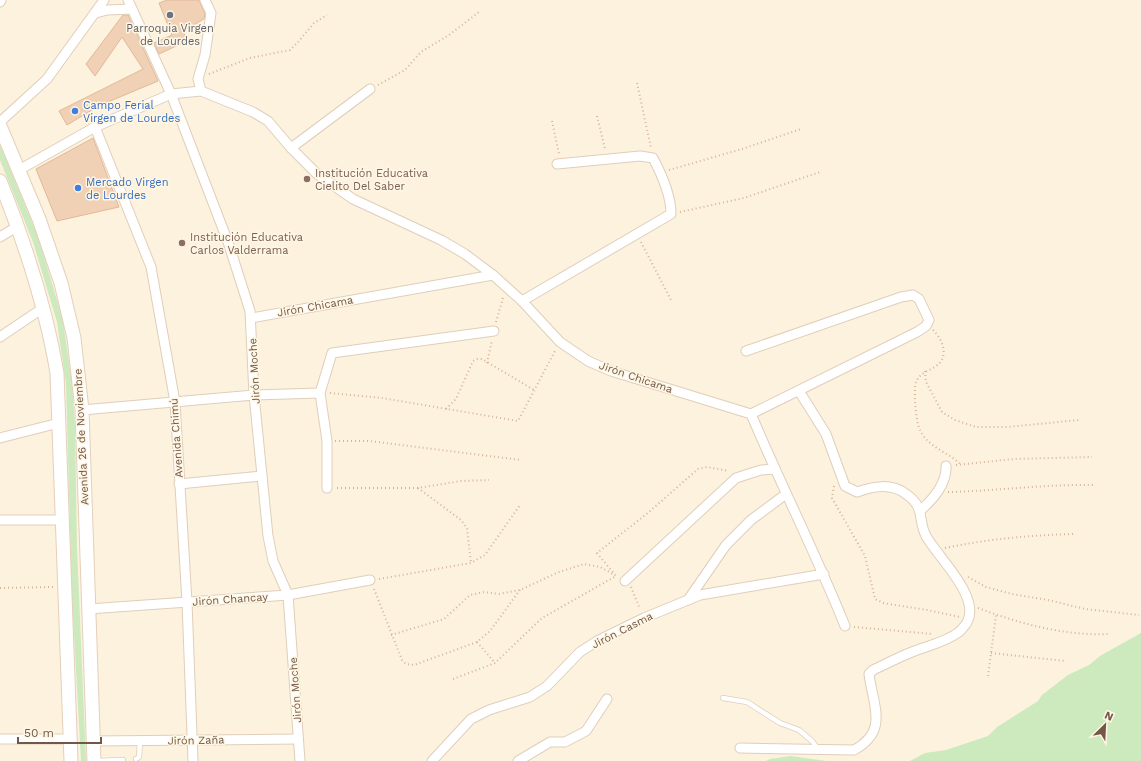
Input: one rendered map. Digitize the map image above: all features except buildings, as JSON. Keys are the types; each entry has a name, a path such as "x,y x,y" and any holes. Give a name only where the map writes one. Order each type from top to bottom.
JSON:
{"main road":[{"name":"Avenida 26 de Noviembre","path":"0,126 39,219 60,283 74,338 82,410 94,761"},
{"name":"Avenida 26 de Noviembre","path":"0,181 18,226 43,308 52,341 57,373 71,761"}],"street":[{"path":"0,122 47,79 104,0"},
{"name":"Jirón Moche","path":"128,0 171,94 228,242 243,285 251,318 254,395 268,536 273,561 288,595 300,761"},
{"path":"201,91 198,78 205,55 211,13 205,0"},
{"path":"96,13 107,10 132,9"},
{"path":"291,148 370,89"},
{"path":"19,170 95,127 171,94 201,91 253,112 268,121 291,148 317,174 353,199 441,240 465,254 493,275"},
{"name":"Avenida Chimú","path":"95,127 151,266 175,402 187,602 193,761"},
{"path":"522,301 671,214 671,206 660,172 653,158 640,156 607,158 559,164"},
{"path":"0,237 18,226"},
{"name":"Jirón Chicama","path":"251,318 493,275 522,301 560,342 588,360 611,371 751,414"},
{"path":"746,351 901,297 913,295 919,299 928,320 927,324 917,332 751,414 774,469 824,574 845,626"},
{"path":"0,337 43,308"},
{"path":"327,488 327,441 320,393 332,353 494,331"},
{"path":"740,748 854,750 866,744 874,732 876,718 870,674 873,670 910,652 952,636 960,631 969,619 970,605 959,580 936,550 922,526 921,510 909,496 892,487 874,486 857,492 845,486 826,434 799,391"},
{"path":"82,410 254,395 320,393"},
{"path":"0,438 59,423"},
{"path":"921,510 937,493 944,479 946,466"},
{"path":"625,581 736,478 762,470 774,469"},
{"path":"179,484 262,476"},
{"path":"688,600 726,545 751,520 786,494"},
{"path":"0,520 62,520"},
{"name":"Jirón Casma","path":"438,759 471,719 489,710 530,697 547,686 580,652 597,641 644,618 700,595 824,574"},
{"name":"Jirón Chancay","path":"88,609 288,595 370,580"},
{"path":"518,761 550,742 565,742 586,731 607,700"},
{"path":"0,739 70,739"},
{"name":"Jirón Zaña","path":"93,741 298,739"}],"lane":[{"path":"723,698 746,702 780,723 799,730 812,741 818,750"},
{"path":"136,759 139,757 140,741"},
{"path":"94,761 124,760"}],"path":[{"path":"370,89 405,70 421,52 449,35 479,12"},
{"path":"198,78 250,58 290,50 314,23 327,15"},
{"path":"637,83 653,158"},
{"path":"597,116 607,158"},
{"path":"552,122 559,164"},
{"path":"660,172 742,149 801,129"},
{"path":"671,214 744,198 820,172"},
{"path":"637,234 672,302"},
{"path":"927,324 940,336 944,348 942,358 936,366 925,371 916,381 914,393 919,430 928,442 945,454 954,456 961,465"},
{"path":"320,393 382,398 518,421 560,342"},
{"path":"446,409 456,399 474,361 477,359 482,360 534,390"},
{"path":"925,371 926,382 942,412 955,420 976,427 1007,427 1079,420"},
{"path":"327,441 369,441 521,460"},
{"path":"946,466 1014,459 1092,457"},
{"path":"616,576 598,553 698,470 707,467 748,474"},
{"path":"838,470 832,498 865,556 876,599 883,603 969,619"},
{"path":"327,488 418,488 461,481 489,480"},
{"path":"937,493 996,491 1069,484 1096,485"},
{"path":"418,488 461,520 467,528 471,563"},
{"path":"520,505 485,555 471,563 370,580 402,660 406,664 414,665 477,642 490,631 520,590"},
{"path":"936,550 984,540 1030,535 1075,534"},
{"path":"392,635 444,619 470,596 484,592 499,594 520,590 559,572 584,564 600,567 631,586 644,618"},
{"path":"963,574 986,588 1048,600 1085,610 1139,615"},
{"path":"453,679 495,663 542,618 616,576"},
{"path":"0,588 64,587"},
{"path":"970,605 1014,621 1084,635 1110,634"},
{"path":"988,676 996,615"},
{"path":"845,626 952,636"},
{"path":"477,642 495,663"},
{"path":"991,653 1066,661"}],"green space":[{"path":"0,145 39,239 63,321 72,383 75,425 77,548 86,761 81,761 72,598 66,384 57,322 33,242 0,160"},
{"path":"1141,633 1141,761 910,761 925,753 946,750 988,736 997,727 1038,701 1042,695 1068,675 1089,665 1100,656"},
{"path":"791,756 826,761 766,761"}],"place":[{"name":"Parroquia Virgen de Lourdes","path":"170,15"},
{"name":"Campo Ferial Virgen de Lourdes","path":"75,111"},
{"name":"Institución Educativa Cielito Del Saber","path":"307,179"},
{"name":"Mercado Virgen de Lourdes","path":"78,188"},
{"name":"Institución Educativa Carlos Valderrama","path":"182,243"}]}
